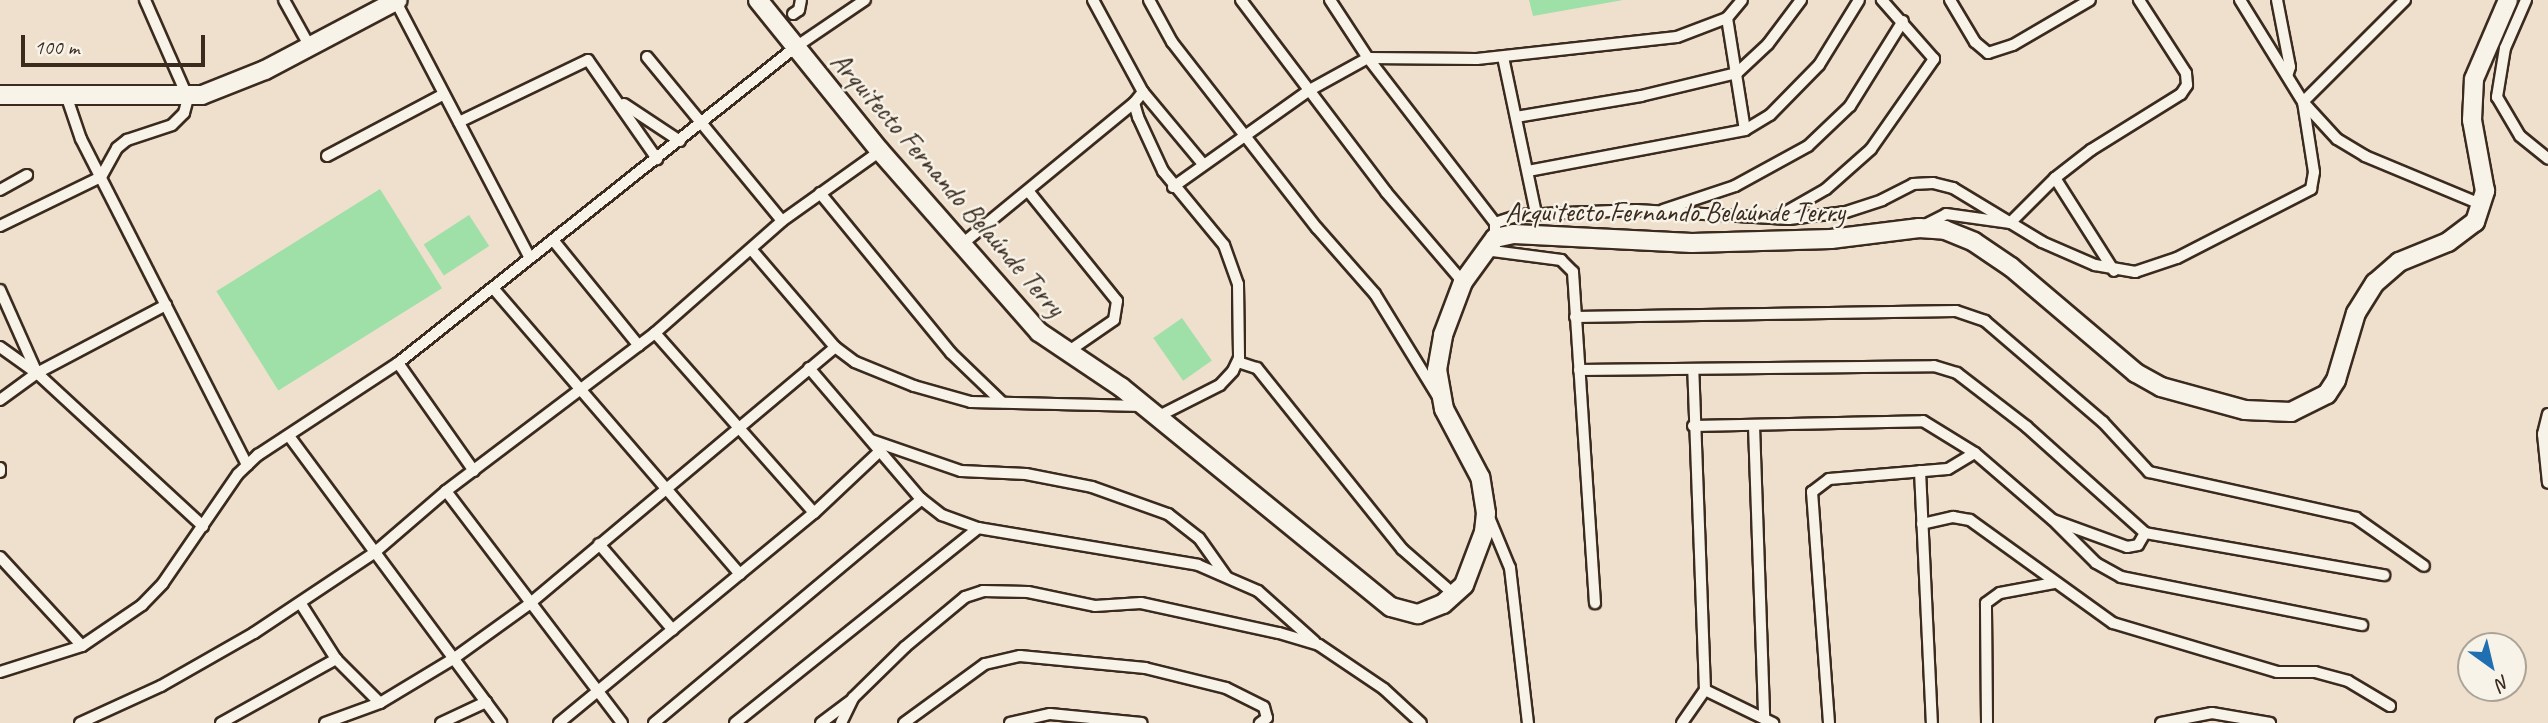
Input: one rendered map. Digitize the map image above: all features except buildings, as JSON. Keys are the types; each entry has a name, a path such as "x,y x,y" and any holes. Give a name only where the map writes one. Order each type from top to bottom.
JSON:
{"main road":[{"path":"0,95 188,98 236,83 310,47 396,0"},
{"name":"Arquitecto Fernando Belaúnde Terry","path":"758,0 880,152 1012,304 1065,354 1151,411 1391,607 1418,614 1455,595 1479,552 1486,513 1480,477 1444,409 1438,386 1438,354 1463,282 1490,237 1514,234 1747,242 1883,234 1919,228 1945,230 1974,242 2011,267 2136,373 2161,387 2212,403 2274,413 2304,408 2327,394 2336,380 2356,313 2375,283 2399,262 2463,233 2483,205"},
{"path":"2483,205 2484,179 2471,99 2474,79 2508,0"}],"street":[{"path":"0,226 101,177 117,148 127,140 172,125 184,113 188,98 145,0"},
{"path":"284,0 310,47"},
{"path":"396,0 530,258"},
{"path":"793,14 799,10 801,0"},
{"path":"0,671 82,646 142,605 247,465 398,363 797,47 865,0"},
{"path":"1093,0 1143,92 1203,164"},
{"path":"1149,0 1172,42 1243,134 1375,294 1444,409"},
{"path":"1241,0 1308,91 1463,282"},
{"path":"1330,0 1490,237 1569,264 1573,272 1595,603"},
{"path":"1172,187 1243,134 1308,91 1368,58 1503,57 1677,37 1727,18 1742,0"},
{"path":"1516,117 1641,96 1737,73 1768,44 1801,0"},
{"path":"1528,171 1745,130 1770,115 1819,65 1859,0"},
{"path":"1774,218 1826,189 1871,149 1934,59 1882,0"},
{"path":"1950,0 1975,43 1988,53 2012,46 2090,0"},
{"path":"2010,223 2055,178 2181,94 2187,85 2186,73 2138,0"},
{"path":"2240,0 2303,102 2337,139 2365,156 2483,205"},
{"path":"2277,0 2290,66 2287,76"},
{"path":"2303,102 2405,0"},
{"path":"2526,0 2505,48 2497,97 2515,129 2548,159"},
{"path":"1727,18 1745,130"},
{"path":"1657,212 1735,186 1808,146 1850,106 1903,21"},
{"path":"647,57 705,122 782,221"},
{"path":"1503,57 1536,213"},
{"path":"458,122 588,60 657,159"},
{"path":"961,245 1029,192 1134,103 1143,92"},
{"path":"327,156 444,94"},
{"path":"66,95 81,139 247,465"},
{"path":"619,101 680,141"},
{"path":"1490,237 1536,213 1657,212 1774,218 1846,212 1882,200 1913,184 1933,183 1953,188 2042,242 2114,271 2135,272 2177,258 2311,190 2314,172 2303,102"},
{"path":"751,249 835,347 855,362 944,397 1151,411 1220,385 1238,362 1233,265 1218,237 1172,187 1134,103"},
{"path":"80,723 161,686 301,604 374,553 446,491 655,333 782,221 880,152"},
{"path":"0,190 27,175"},
{"path":"2055,178 2114,271"},
{"path":"1029,192 1117,302 1114,320 1065,354"},
{"path":"820,193 951,353 1002,402"},
{"path":"1919,228 1946,214 2010,223"},
{"path":"553,240 639,345"},
{"path":"493,288 577,391 740,574"},
{"path":"0,290 37,373"},
{"path":"0,400 37,373 166,305"},
{"path":"1575,317 1956,311 1985,321 2103,422 2149,472 2356,518 2424,566"},
{"path":"655,333 814,513"},
{"path":"0,347 37,373 203,526"},
{"path":"325,723 380,703 453,659 528,605 662,488 835,347"},
{"path":"1238,362 1263,375 1402,550 1455,595"},
{"path":"398,363 474,471"},
{"path":"1579,370 1934,366 1957,373 2027,427 2144,533 2384,575"},
{"path":"809,368 922,499 942,515 978,528 1151,554 1228,578 1258,591 1319,645 1384,689 1421,723"},
{"path":"1682,723 1705,690 1693,426 1693,369"},
{"path":"2548,414 2543,434 2548,484"},
{"path":"1693,426 1923,421 1975,453 2053,520 2096,563 2121,577 2362,625"},
{"path":"1705,690 1768,720 1754,426"},
{"path":"289,436 501,723"},
{"path":"870,439 961,471 1026,474 1092,487 1168,514 1199,538 1228,578"},
{"path":"559,723 814,513 880,451"},
{"path":"1829,723 1812,492 1829,479 1948,469 1966,462 1975,453"},
{"path":"1920,471 1932,723"},
{"path":"446,491 528,605 622,723"},
{"path":"654,723 922,499"},
{"path":"1486,513 1510,568 1528,723"},
{"path":"1922,524 1953,517 1970,520 2113,623 2277,672 2315,672 2348,681 2390,706"},
{"path":"2053,520 2127,547 2138,545 2144,533"},
{"path":"736,723 978,528"},
{"path":"599,544 673,630"},
{"path":"0,557 82,646"},
{"path":"1987,723 1986,603 2000,593 2054,583"},
{"path":"821,723 853,698 950,607 982,592 1028,592 1096,606 1141,603 1319,645"},
{"path":"301,604 336,659 380,703"},
{"path":"904,723 985,664 1020,656 1145,668 1226,688 1264,707 1267,718 1260,723"},
{"path":"220,723 336,659"},
{"path":"841,723 853,698"},
{"path":"440,723 486,702"},
{"path":"2161,723 2212,713 2270,723"},
{"path":"1010,723 1051,714 1142,723"}],"green space":[{"path":"1529,0 1623,0 1533,16"},
{"path":"380,189 442,288 278,390 216,291"},
{"path":"469,215 489,246 444,275 424,244"},
{"path":"1182,318 1212,361 1183,381 1153,338"}]}
